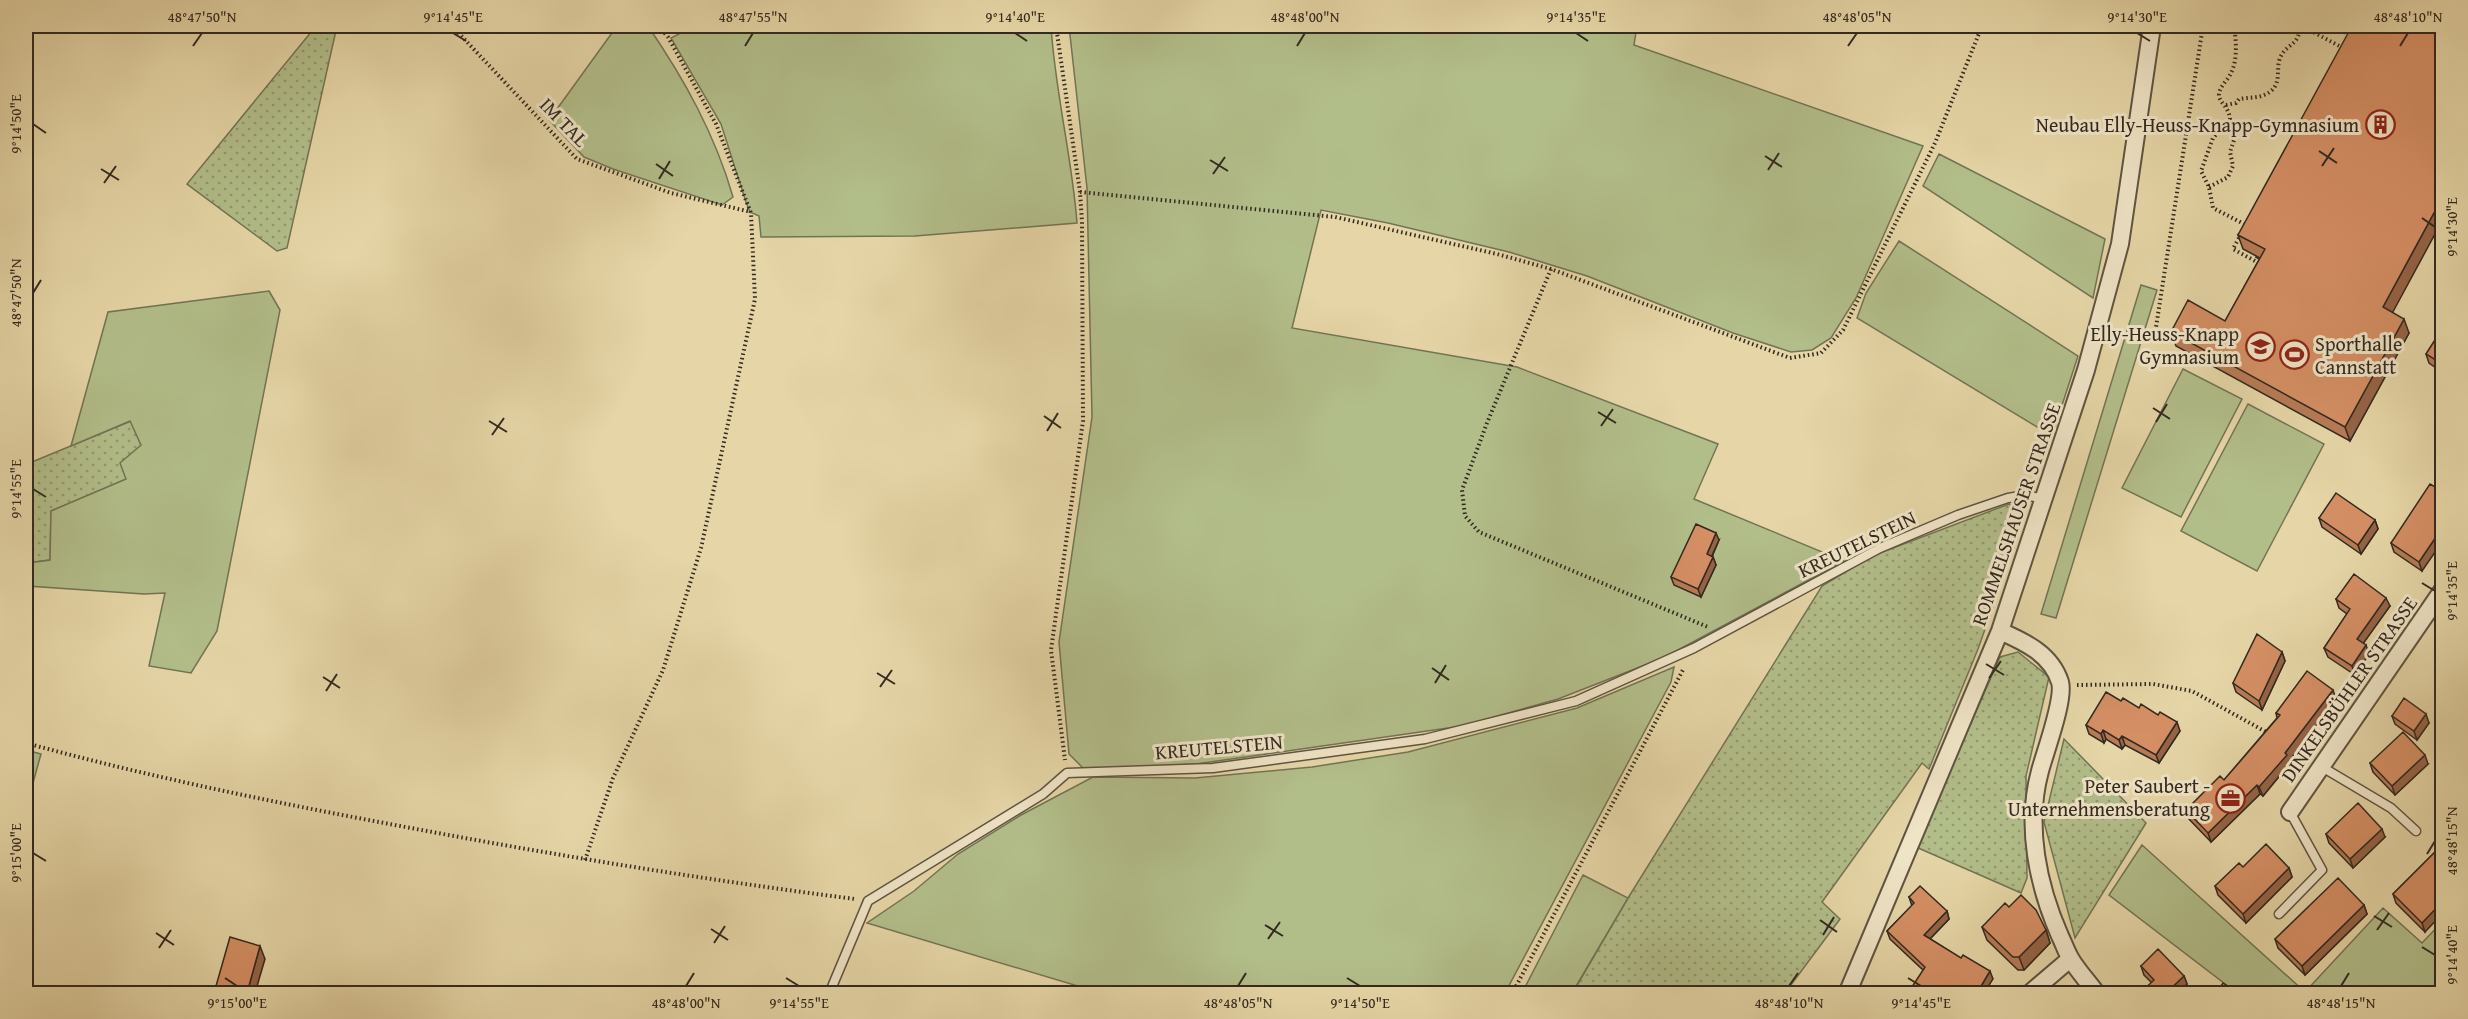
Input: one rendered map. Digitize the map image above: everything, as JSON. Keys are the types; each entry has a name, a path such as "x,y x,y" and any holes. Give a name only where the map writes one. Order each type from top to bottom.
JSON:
{"street":[{"name":"ROMMELSHAUSER STRASSE","path":"1847,993 2000,631 2086,370 2120,244 2152,26"},
{"name":"DINKELSBÜHLER STRASSE","path":"2290,812 2442,591"},
{"path":"2000,631 2025,642 2051,662 2061,685 2054,725 2039,774 2033,816 2038,875 2051,915 2070,960 2097,993"},
{"path":"2029,993 2070,960"}],"lane":[{"name":"KREUTELSTEIN","path":"1067,772 1213,768 1425,739 1576,701 1694,648 1880,548 1958,515 2008,498 2026,495 2043,499"},
{"path":"2322,767 2391,807 2416,831"},
{"path":"829,993 868,901 1043,794 1067,772"},
{"path":"2279,914 2322,870 2290,812"}],"path":[{"name":"IM TAL","path":"452,26 577,159 671,193 752,213"},
{"path":"585,860 613,778 663,670 701,548 755,299 752,213 716,124 668,38 658,26"},
{"path":"1056,26 1083,222 1083,421 1052,650 1067,772"},
{"path":"1080,192 1335,217 1497,254 1551,269 1790,358 1821,353 1844,330 1935,143 1982,26"},
{"path":"2154,340 2203,26"},
{"path":"2234,26 2236,45 2234,66 2219,93 2220,99 2230,110 2230,119 2213,138 2201,171 2209,187 2213,208 2246,224 2233,249 2255,261 2262,249"},
{"path":"2226,105 2236,103 2239,99 2257,98 2271,91 2278,78 2279,59 2296,40 2300,26 2343,48"},
{"path":"2332,26 2350,35"},
{"path":"2337,58 2355,26"},
{"path":"2209,187 2214,182 2228,177 2233,166 2230,152 2234,140 2231,133 2224,127"},
{"path":"1551,269 1486,423 1462,490 1465,516 1479,531 1722,633"},
{"path":"2435,375 2442,379"},
{"path":"1512,993 1694,648"},
{"path":"2061,685 2153,684 2192,691 2271,735"},
{"path":"26,743 113,767 300,807 585,860 868,901"}],"green space":[{"path":"316,26 337,26 287,248 277,251 187,184"},
{"path":"617,26 648,26 674,66 708,129 726,174 733,197 722,205 613,169 584,157 549,120"},
{"path":"694,26 1051,26 1077,223 915,236 761,237 759,216 750,212 721,124 671,38"},
{"path":"1069,26 1637,26 1634,45 1923,146 1856,298 1831,338 1812,350 1791,352 1733,333 1587,276 1509,252 1388,223 1321,210 1292,328 1517,367 1718,444 1694,499 1844,561 1663,658 1558,699 1462,726 1196,764 1085,770 1069,754 1059,642 1092,417 1087,188"},
{"path":"1939,154 2105,239 2093,298 1923,186"},
{"path":"1899,241 2078,356 2052,436 1857,318 1866,293"},
{"path":"2141,285 2157,290 2056,618 2041,614"},
{"path":"269,291 280,310 217,631 191,673 149,666 165,593 144,594 27,586 28,563 50,560 51,511 126,479 120,463 141,445 130,421 71,446 108,312"},
{"path":"2183,369 2242,399 2181,517 2122,488"},
{"path":"2248,404 2324,444 2257,571 2181,531"},
{"path":"131,421 141,445 127,479 51,511 50,560 28,563 27,586 27,464"},
{"path":"2009,504 2022,512 2020,530 1978,649 1929,769 1922,763 1822,902 1840,919 1785,993 1572,994 1628,898 1822,586 1872,556"},
{"path":"2018,652 2049,677 2026,776 2027,878 2021,893 1916,847 2000,657"},
{"path":"1674,667 1671,682 1505,993 1101,993 867,923 914,891 958,854 1021,815 1093,777 1195,778 1312,767 1408,752 1577,708"},
{"path":"2064,739 2146,823 2075,938 2044,822"},
{"path":"26,750 41,754 26,808"},
{"path":"2142,845 2305,992 2383,908 2422,943 2442,922 2442,993 2237,993 2109,895"},
{"path":"1583,875 1628,898 1572,993 1522,993"}],"building":[{"path":"2352,26 2442,26 2442,198 2383,307 2404,319 2345,427 2171,332 2188,300 2225,321 2265,249 2238,235"},
{"path":"2442,329 2442,364 2426,354"},
{"path":"2442,479 2442,528 2419,562 2391,543 2430,484 2437,488"},
{"path":"2336,493 2375,520 2358,545 2319,518"},
{"path":"1696,524 1716,533 1707,554 1713,557 1698,589 1671,577"},
{"path":"2354,574 2386,598 2357,639 2366,645 2352,666 2324,648 2350,609 2336,599"},
{"path":"2257,634 2282,652 2259,701 2233,683"},
{"path":"2307,671 2333,690 2285,753 2287,755 2259,787 2257,785 2208,833 2186,810 2220,776 2224,780 2280,715 2276,713"},
{"path":"2106,692 2121,701 2123,698 2139,708 2141,704 2158,715 2160,712 2177,722 2156,755 2122,736 2119,740 2103,730 2101,734 2086,725"},
{"path":"2404,698 2426,714 2414,731 2392,716"},
{"path":"2403,732 2425,755 2392,786 2370,763"},
{"path":"2358,803 2382,829 2350,859 2326,834"},
{"path":"2266,844 2289,868 2243,914 2215,886 2239,863 2243,867"},
{"path":"2442,845 2442,902 2422,923 2393,894"},
{"path":"2338,878 2364,905 2302,966 2275,939"},
{"path":"1920,886 1947,911 1924,935 1961,958 1963,955 1990,971 1977,993 1908,993 1925,967 1887,931 1914,903 1909,897"},
{"path":"2021,895 2036,910 2046,930 2019,957 2013,957 1982,927 2005,903 2009,907"},
{"path":"230,937 260,946 247,993 214,993"},
{"path":"2158,949 2184,976 2166,993 2140,993 2154,980 2141,966"},
{"path":"2223,983 2238,993 2216,993"},
{"path":"1895,988 1903,993 1892,993"}],"place":[{"name":"Neubau Elly-Heuss-Knapp-Gymnasium","path":"2380,125"},
{"name":"Elly-Heuss-Knapp Gymnasium","path":"2260,346"},
{"name":"Sporthalle Cannstatt","path":"2294,355"},
{"name":"Peter Saubert - Unternehmensberatung","path":"2231,798"}]}
